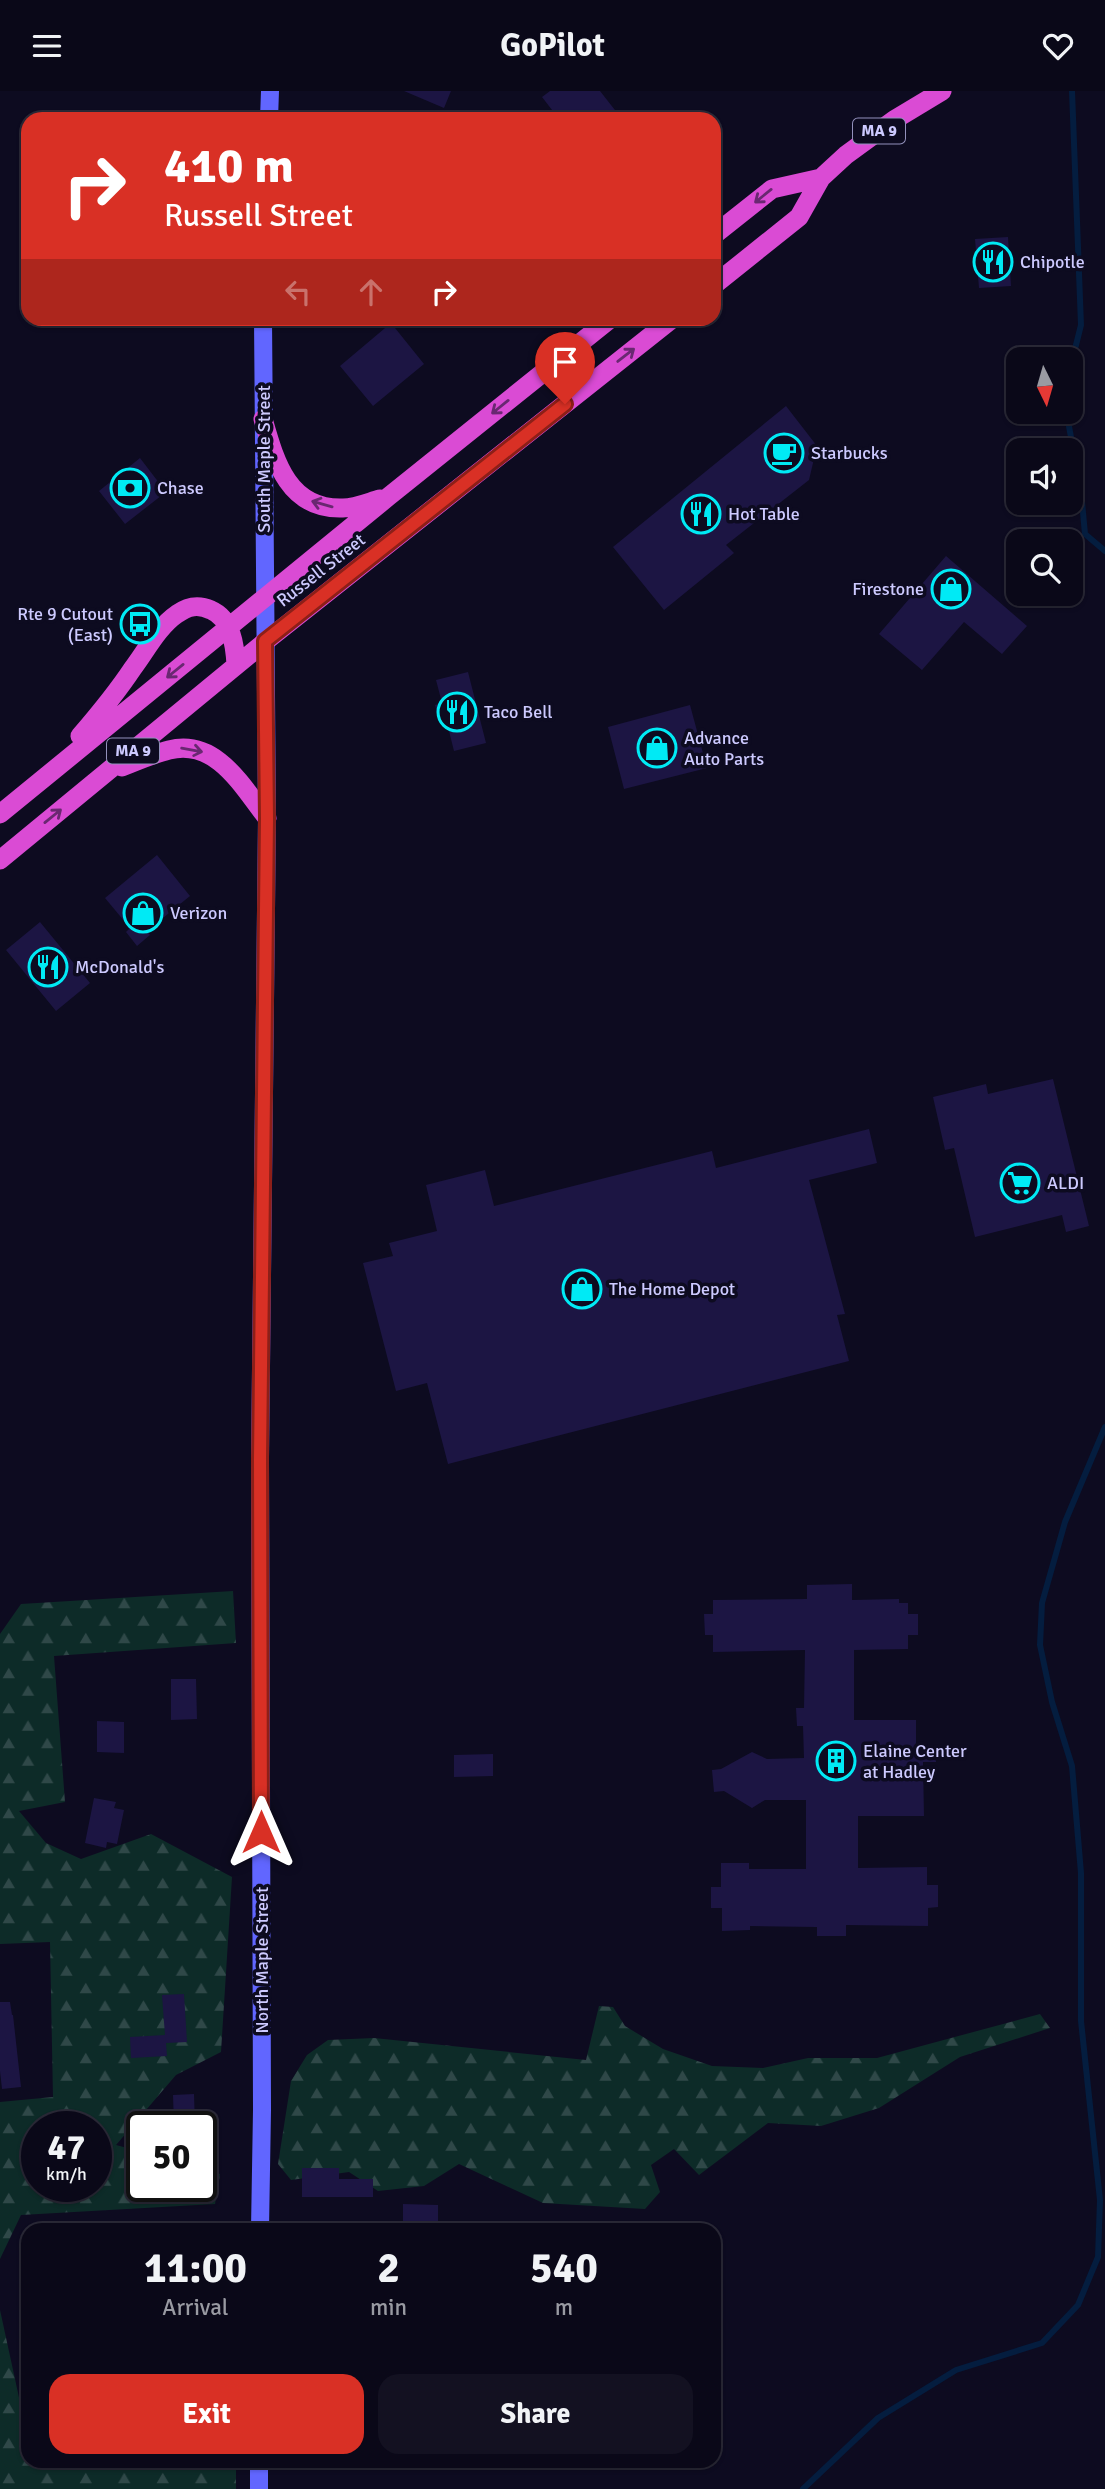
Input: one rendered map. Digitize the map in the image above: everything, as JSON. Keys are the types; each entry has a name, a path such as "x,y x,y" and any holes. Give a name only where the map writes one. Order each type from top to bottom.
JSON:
{"highway":[{"name":"MA 9","path":"721,279 799,217 821,178 846,155 894,120 942,91"},
{"name":"MA 9","path":"721,229 772,189 821,178"},
{"name":"Russell Street","path":"0,814 601,326"},
{"name":"Russell Street","path":"0,860 265,641 663,326"},
{"path":"263,419 275,461 289,484 306,499 324,506 345,509 388,497"},
{"path":"46,776 105,708 159,632 175,615 187,608 200,605 216,612 229,628 236,666"},
{"path":"104,774 167,750 199,750 222,763 267,818"}],"main road":[{"path":"269,112 270,91"},
{"name":"South Maple Street","path":"263,326 265,599"},
{"name":"North Maple Street","path":"260,2223 260,1459 267,818 265,599"},
{"path":"259,2468 259,2489"}],"green space":[{"path":"233,1591 236,1643 54,1656 65,1802 19,1811 46,1843 81,1859 151,1834 232,1877 221,2052 176,2075 145,2111 126,2111 126,2133 116,2145 126,2148 126,2202 215,2204 21,2215 0,2259 0,2102 53,2097 50,1942 0,1944 0,1634 21,1604"},
{"path":"599,2006 613,2007 625,2026 663,2049 712,2066 763,2068 808,2058 877,2058 1040,2014 1050,2028 960,2057 879,2108 821,2126 768,2123 699,2175 674,2149 651,2165 660,2192 645,2209 543,2203 459,2164 424,2186 378,2191 349,2172 291,2180 278,2164 291,2081 307,2055 328,2040 374,2038 586,2060"},
{"path":"0,2310 21,2407 21,2468 236,2468 236,2489 0,2489"}],"building":[{"path":"404,91 451,91 444,108"},
{"path":"550,91 600,91 616,112 554,112 542,97"},
{"name":"Chipotle","path":"1008,237 1011,286 979,288 975,239"},
{"path":"387,326 393,326 424,364 373,406 340,366"},
{"path":"786,406 817,446 809,480 726,545 734,553 664,610 613,547"},
{"path":"140,458 166,492 125,524 99,491"},
{"name":"Firestone","path":"946,556 1027,626 1002,654 964,622 922,670 879,634"},
{"name":"Taco Bell","path":"468,672 486,743 454,751 446,719 439,720 435,705 442,703 436,680"},
{"name":"Advance Auto Parts","path":"690,705 707,768 624,789 608,727"},
{"name":"Verizon","path":"157,855 190,896 147,931 150,935 137,946 126,932 130,928 105,898"},
{"name":"McDonald's","path":"40,922 90,983 56,1011 6,950"},
{"name":"ALDI","path":"1053,1079 1089,1226 1066,1232 1062,1215 975,1237 954,1148 945,1150 933,1097 986,1084 988,1094"},
{"name":"The Home Depot","path":"869,1129 877,1163 809,1180 845,1314 837,1315 849,1361 448,1464 427,1383 396,1391 363,1263 393,1256 389,1243 437,1231 426,1185 485,1170 494,1206 712,1151 716,1168"},
{"name":"Elaine Center at Hadley","path":"852,1584 852,1600 899,1599 899,1603 908,1603 908,1614 918,1614 918,1635 908,1635 908,1649 854,1650 854,1720 916,1720 916,1747 936,1747 936,1762 923,1762 924,1816 858,1816 858,1868 927,1867 927,1885 938,1885 938,1907 928,1908 928,1926 846,1925 846,1936 817,1936 817,1927 750,1926 750,1930 722,1931 722,1908 711,1908 711,1887 721,1887 721,1863 749,1863 749,1869 806,1869 806,1800 765,1800 752,1808 724,1791 714,1792 712,1770 721,1769 752,1752 767,1759 804,1758 803,1726 797,1726 796,1708 804,1708 805,1650 713,1652 713,1635 705,1635 704,1614 713,1614 713,1600 807,1599 807,1585"},
{"path":"171,1679 196,1679 197,1719 171,1720"},
{"path":"97,1721 124,1722 124,1753 97,1752"},
{"path":"493,1754 493,1776 454,1777 454,1755"},
{"path":"94,1798 116,1802 114,1808 124,1810 117,1844 107,1842 106,1848 85,1843"},
{"path":"184,1994 187,2042 166,2043 167,2056 131,2058 130,2037 165,2035 162,1995"},
{"path":"0,2002 10,2002 21,2087 2,2089"},
{"path":"194,2094 195,2111 174,2111 173,2095"},
{"path":"302,2168 339,2168 339,2179 373,2179 373,2197 302,2197"},
{"path":"403,2204 438,2205 438,2223 403,2223"}],"waterway":[{"path":"1072,91 1081,325 1076,347"},
{"path":"1069,424 1081,491 1085,534 1105,551"},
{"path":"803,2489 878,2418 956,2370 1042,2343 1078,2305 1098,2257 1100,2200 1081,2021 1081,1873 1072,1766 1052,1702 1040,1645 1042,1603 1065,1522 1105,1427"}],"place":[{"name":"Chipotle","path":"993,262"},
{"name":"Starbucks","path":"784,453"},
{"name":"Chase","path":"130,488"},
{"name":"Hot Table","path":"701,514"},
{"name":"Firestone","path":"951,589"},
{"name":"Rte 9 Cutout (East)","path":"140,624"},
{"name":"Taco Bell","path":"457,712"},
{"name":"Advance Auto Parts","path":"657,748"},
{"name":"Verizon","path":"143,913"},
{"name":"McDonald's","path":"48,967"},
{"name":"ALDI","path":"1020,1183"},
{"name":"The Home Depot","path":"582,1289"},
{"name":"Elaine Center at Hadley","path":"836,1761"}],"route":[{"path":"261,1832 260,1459 267,818 265,641 565,404"}]}
